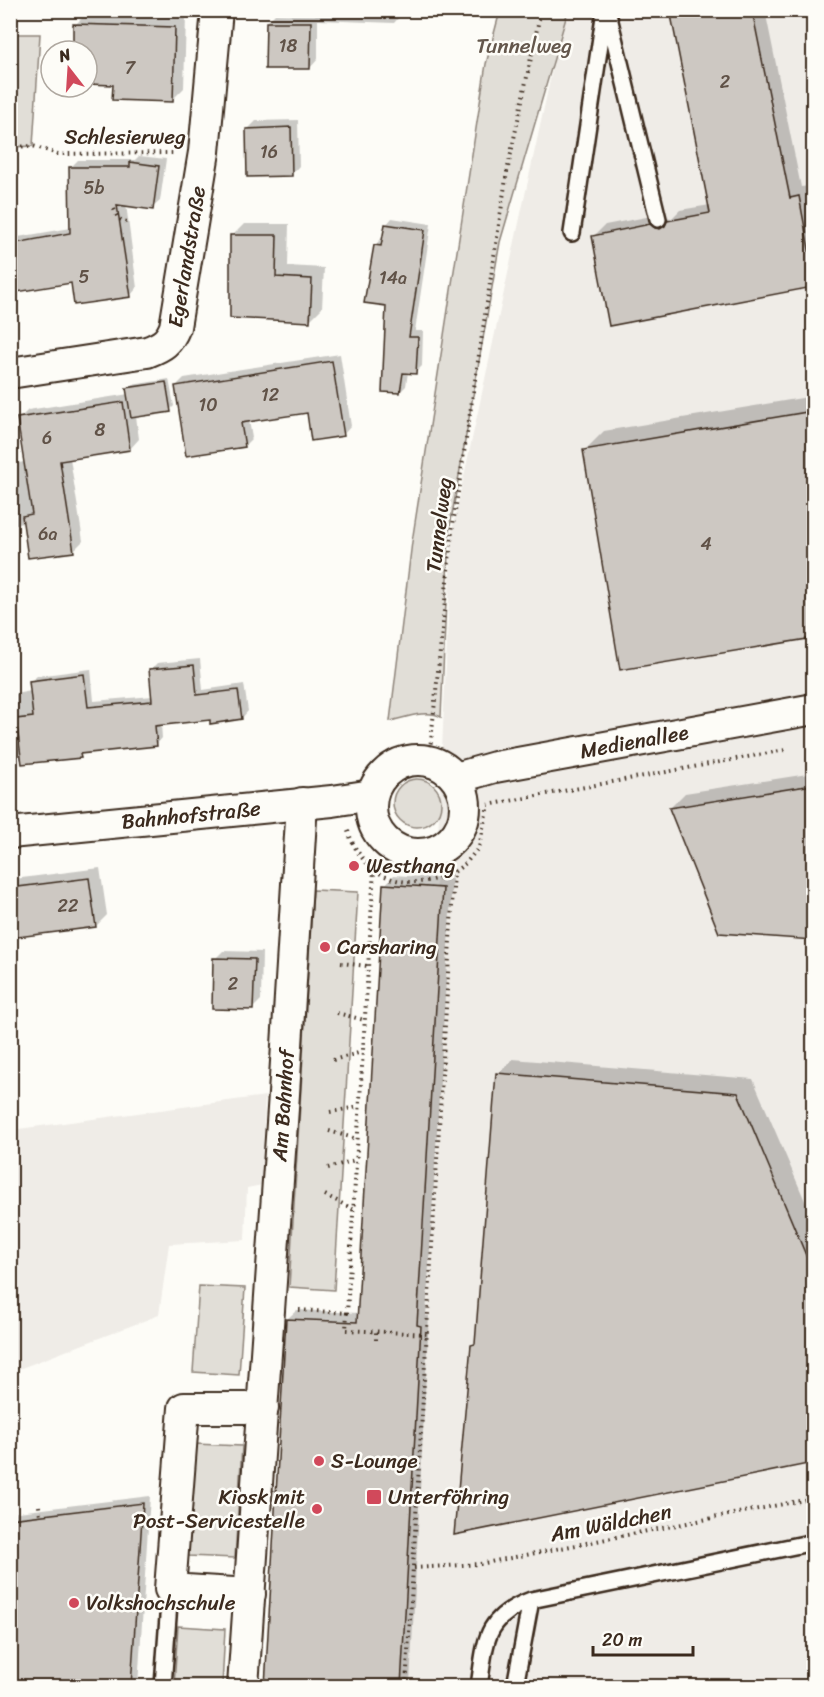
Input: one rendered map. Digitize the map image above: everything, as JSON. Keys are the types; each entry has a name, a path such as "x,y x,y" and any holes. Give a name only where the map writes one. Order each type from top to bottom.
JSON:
{"street":[{"name":"Egerlandstraße","path":"10,373 147,352 164,345 170,339 175,327 204,152 217,10"},
{"name":"Medienallee","path":"456,778 495,766 813,709"},
{"path":"427,760 438,764 456,778 463,792 465,808 462,823 454,837 448,860 427,853 411,854 396,849 384,840 375,827 371,811 372,795 377,782 387,771 399,763 427,760"},
{"name":"Bahnhofstraße","path":"10,833 301,815 372,795"},
{"name":"Am Bahnhof","path":"243,1686 301,815"},
{"path":"250,1594 170,1589 184,1408 263,1408"}],"lane":[{"path":"606,10 658,219"},
{"path":"572,233 606,10"},
{"path":"478,1686 487,1638 492,1626 514,1606 531,1600 813,1542"},
{"path":"163,1686 170,1589"},
{"path":"515,1686 531,1600"}],"path":[{"name":"Tunnelweg","path":"427,760 431,741 452,531 507,172 541,10"},
{"name":"Schlesierweg","path":"10,147 33,146 58,154 204,152"},
{"path":"114,209 117,217 128,222"},
{"path":"448,860 466,863 479,847 488,805 791,749"},
{"path":"301,815 345,822 352,844 361,857 374,869 393,879 416,883 432,881 448,860"},
{"path":"406,1686 428,1334 448,860"},
{"path":"374,869 346,1330 428,1334"},
{"path":"341,963 368,966"},
{"path":"337,1013 364,1020"},
{"path":"333,1060 362,1052"},
{"path":"330,1112 358,1107"},
{"path":"329,1131 357,1139"},
{"path":"328,1168 355,1160"},
{"path":"325,1195 353,1209"},
{"path":"295,1310 346,1313"},
{"path":"376,1332 376,1340"},
{"name":"Am Wäldchen","path":"414,1568 480,1564 813,1498"},
{"path":"39,1506 40,1516"}],"shaded area":[{"path":"565,11 813,11 813,1686 399,1686 452,531"},
{"path":"265,1096 262,1185 247,1188 245,1240 169,1244 159,1315 11,1372 11,1130"}],"green space":[{"name":"Tunnelweg","path":"500,11 568,11 500,242 449,532 441,717 423,714 390,721 412,542 486,64"},
{"path":"11,34 40,34 33,146 11,147"},
{"path":"412,779 422,779 434,786 441,798 441,808 434,820 422,827 412,827 397,816 393,808 393,798 404,783"},
{"path":"313,890 358,892 334,1290 289,1287"},
{"path":"199,1286 245,1288 239,1375 193,1372"},
{"path":"194,1444 242,1446 235,1558 188,1556"},
{"path":"178,1626 225,1629 222,1686 174,1686"}],"building":[{"path":"670,10 752,10 790,198 799,196 813,271 813,287 609,326 592,236 650,224 660,229 667,221 710,213"},
{"path":"266,22 311,22 310,69 265,69"},
{"path":"73,24 175,27 173,102 112,100 113,85 99,84 99,39 73,39"},
{"path":"291,127 292,176 247,177 246,129"},
{"path":"130,162 159,166 153,210 117,205 131,297 74,305 71,283 17,292 10,244 70,233 69,167 130,167"},
{"path":"385,224 425,230 409,337 418,337 416,374 403,373 400,393 382,392 386,306 364,303 374,245 381,246"},
{"path":"230,235 277,235 276,277 312,279 310,322 230,318"},
{"path":"332,361 344,436 311,441 307,413 241,423 245,447 186,456 175,386"},
{"path":"166,382 171,412 131,418 126,388"},
{"path":"123,402 130,450 60,461 74,552 28,558 22,516 32,514 17,418"},
{"path":"813,411 813,638 620,670 583,450"},
{"path":"194,665 197,695 238,690 242,719 210,724 210,720 155,726 157,746 80,754 81,758 22,764 16,719 33,717 29,681 84,674 88,707 152,701 149,669"},
{"path":"813,785 813,940 719,933 669,808"},
{"path":"89,878 96,927 10,938 10,888"},
{"path":"383,884 443,888 417,1325 421,1326 401,1686 265,1686 286,1319 357,1322"},
{"path":"213,958 255,959 253,1010 212,1009"},
{"path":"496,1073 738,1093 813,1272 813,1463 454,1535 471,1345 475,1344"},
{"name":"Volkshochschule","path":"143,1503 131,1686 10,1686 10,1519"}],"place":[{"name":"Westhang","path":"354,866"},
{"name":"Carsharing","path":"325,947"},
{"name":"S-Lounge","path":"319,1461"},
{"name":"Unterföhring","path":"374,1497"},
{"name":"Kiosk mit Post-Servicestelle","path":"317,1509"},
{"name":"Volkshochschule","path":"74,1603"}]}
